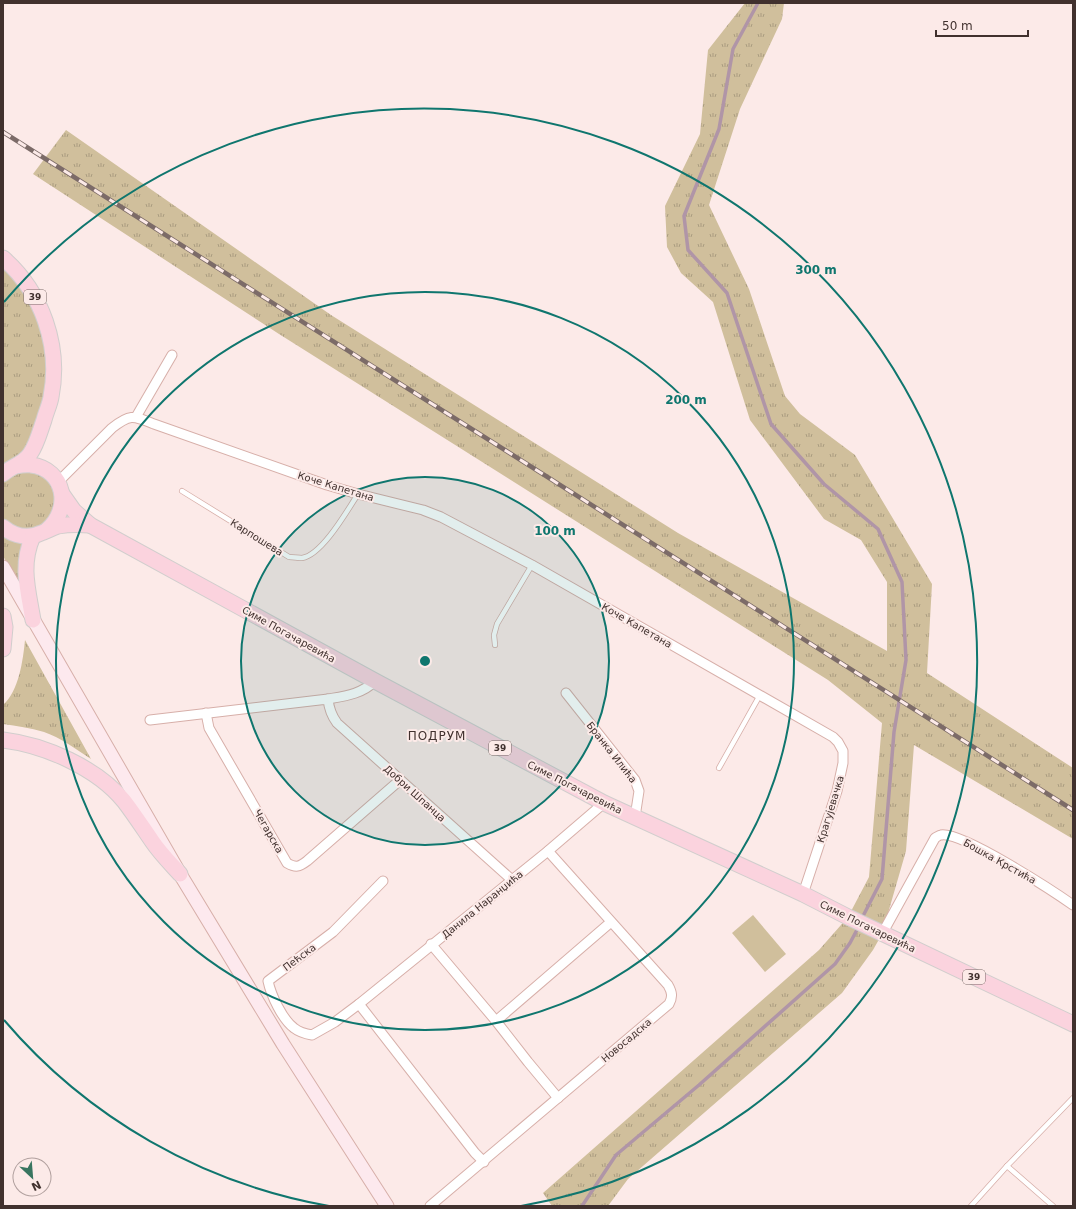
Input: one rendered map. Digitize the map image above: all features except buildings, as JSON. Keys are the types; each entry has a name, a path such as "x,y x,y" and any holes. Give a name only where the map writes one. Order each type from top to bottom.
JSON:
{"main road":[{"name":"Симе Погачаревића","path":"3,258 27,284 37,301 47,324 52,344 54,367 52,392 34,448 23,462 9,470"},
{"name":"Симе Погачаревића","path":"37,440 37,453 45,470"},
{"name":"Симе Погачаревића","path":"9,470 31,465 45,470 52,475 74,511 90,525 375,681 604,803 803,894 879,932 1073,1024"},
{"name":"Симе Погачаревића","path":"47,530 53,526 60,514 63,500 60,487"},
{"name":"Симе Погачаревића","path":"33,536 58,526 68,524 90,525"},
{"path":"3,527 9,532 17,535 33,536 27,551 25,568 33,620"},
{"path":"3,567 180,874 283,1044 387,1206"},
{"path":"3,616 3,649"},
{"path":"3,740 19,742 44,750 68,760 90,772 123,800 153,843 180,874"}],"street":[{"path":"60,487 62,478 112,428 121,421 130,417 136,417 172,355"},
{"name":"Коче Капетана","path":"136,417 300,476 358,494 423,510 441,517 532,565 679,648"},
{"name":"Крагујевачка","path":"679,648 833,737 843,751 844,763 837,791 803,894"},
{"path":"150,720 328,699 355,694 366,689 375,681"},
{"name":"Бранка Илића","path":"566,693 635,780 639,791 635,817"},
{"name":"Добри Шпанца","path":"328,699 328,707 331,715 337,723 512,880"},
{"name":"Чегарска","path":"206,713 209,728 238,779 287,863 294,866 300,866 307,862 400,780"},
{"name":"Данила Наранџића","path":"312,1035 335,1022 359,1004 431,944 548,851 604,803"},
{"name":"Бошка Крстића","path":"879,932 936,838 941,835 955,837 994,856 1053,890 1073,905"},
{"name":"Новосадска","path":"430,1206 484,1162 669,1004 672,998 672,992 668,985 548,851"},
{"name":"Пећска","path":"312,1035 304,1034 293,1028 288,1022 270,990 268,981 333,932 383,881"},
{"path":"496,1021 611,922"},
{"path":"431,944 558,1098"},
{"path":"359,1004 484,1162"}],"lane":[{"name":"Карпошева","path":"182,491 289,557 303,558 314,552 328,538 358,494"},
{"path":"494,645 494,635 497,624 532,565"},
{"path":"719,768 760,695"},
{"path":"971,1206 1007,1166 1073,1098"},
{"path":"1007,1166 1053,1206"}],"green space":[{"path":"745,3 784,3 782,19 740,109 709,205 749,289 785,396 800,414 855,455 932,584 927,673 1073,768 1073,839 914,745 906,851 882,934 873,950 842,993 628,1179 608,1206 552,1206 543,1193 819,950 848,917 869,877 882,723 828,680 279,334 33,174 66,130 331,315 678,533 887,651 887,582 861,540 824,519 750,420 713,302 681,273 667,247 665,206 700,134 708,50"},
{"path":"3,258 10,264 52,344 37,440 3,474"},
{"path":"24,471 34,472 43,476 50,483 55,492 54,511 41,526 23,530 3,518 3,483 15,474"},
{"path":"3,536 11,540 24,541 19,557 19,584 3,556"},
{"path":"25,640 91,759 50,734 34,729 3,724 3,705 13,692 16,684 23,657"},
{"path":"753,915 786,954 765,972 732,933"}],"waterway":[{"path":"758,3 733,49 719,129 684,216 688,250 727,293 771,424 824,484 878,529 902,582 906,660 894,732 882,879 861,920"},
{"path":"582,1206 616,1155 699,1085 835,964 850,943 859,926"}],"railway":[{"path":"3,132 1073,810"}],"district":[{"name":"ПОДРУМ","path":"437,736"}]}
